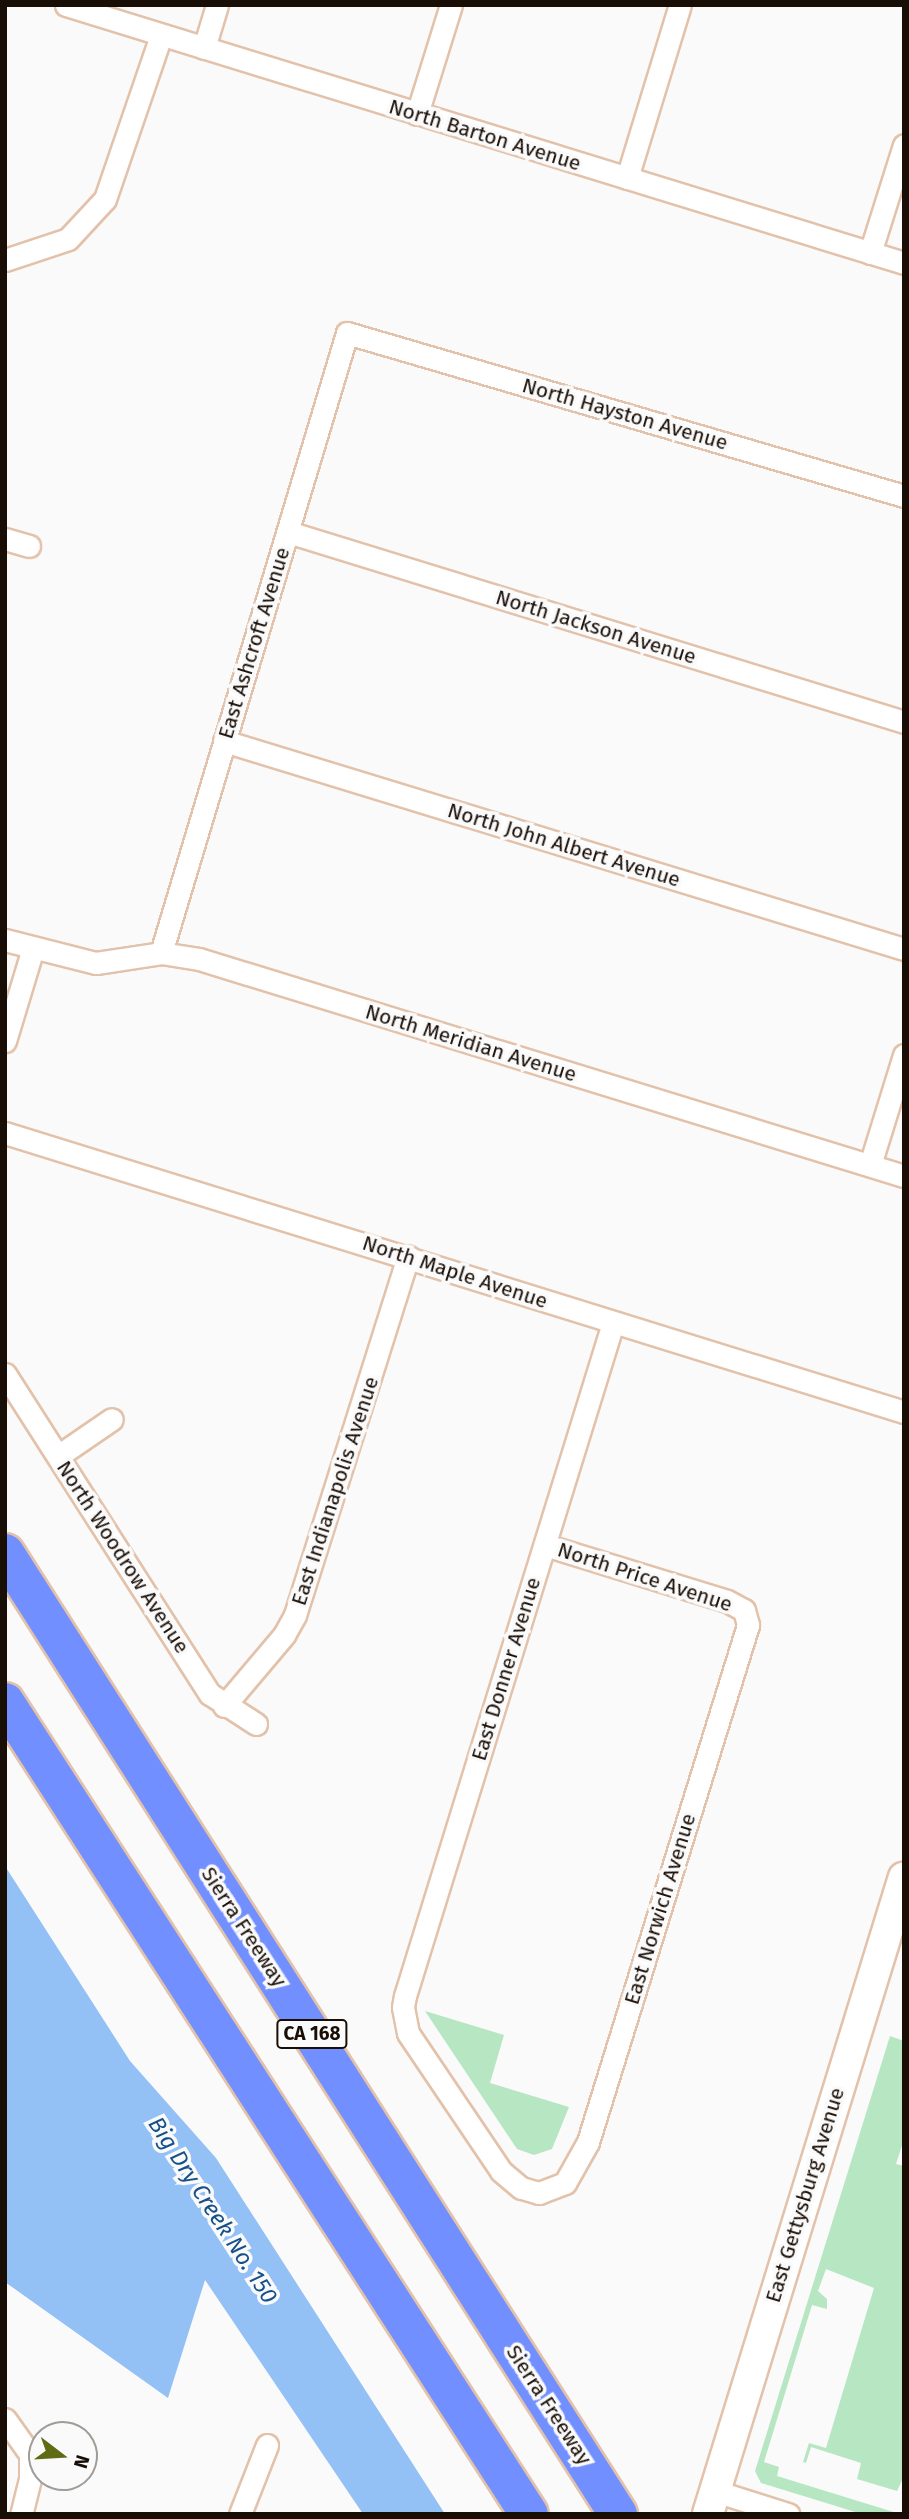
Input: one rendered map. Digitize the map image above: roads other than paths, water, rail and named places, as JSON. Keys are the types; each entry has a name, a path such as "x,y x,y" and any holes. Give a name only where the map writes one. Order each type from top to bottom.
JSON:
{"highway":[{"name":"Sierra Freeway","path":"5,1553 618,2514"},
{"path":"5,1702 530,2514"}],"street":[{"name":"North Barton Avenue","path":"66,5 904,263"},
{"path":"204,48 217,5"},
{"path":"417,114 451,5"},
{"path":"626,178 680,5"},
{"path":"5,260 68,239 105,200 161,35"},
{"path":"870,253 904,145"},
{"name":"North Hayston Avenue","path":"347,333 904,496"},
{"name":"East Ashcroft Avenue","path":"161,953 347,333"},
{"name":"North Jackson Avenue","path":"288,532 904,722"},
{"path":"5,540 29,546"},
{"name":"North John Albert Avenue","path":"224,741 904,949"},
{"name":"North Meridian Avenue","path":"5,940 96,963 161,953 199,959 904,1176"},
{"path":"5,1041 33,948"},
{"path":"870,1165 904,1055"},
{"name":"North Maple Avenue","path":"5,1133 904,1412"},
{"name":"East Indianapolis Avenue","path":"224,1706 285,1635 295,1615 408,1256"},
{"name":"East Donner Avenue","path":"546,2193 521,2188 501,2171 408,2033 403,2016 405,1996 613,1323"},
{"name":"North Woodrow Avenue","path":"5,1374 210,1694 224,1706 256,1724"},
{"path":"58,1456 112,1419"},
{"name":"North Price Avenue","path":"545,1545 726,1601 744,1610"},
{"name":"East Norwich Avenue","path":"546,2193 575,2171 588,2142 748,1625 744,1610"},
{"name":"East Gettysburg Avenue","path":"711,2502 904,1877"},
{"path":"5,2419 30,2454 30,2479 23,2513"},
{"path":"240,2514 267,2445"},
{"path":"711,2502 788,2514"}],"water":[{"name":"Big Dry Creek No. 150","path":"5,1866 130,2061 216,2158 445,2514 363,2514 205,2280 168,2398 5,2282"}]}
